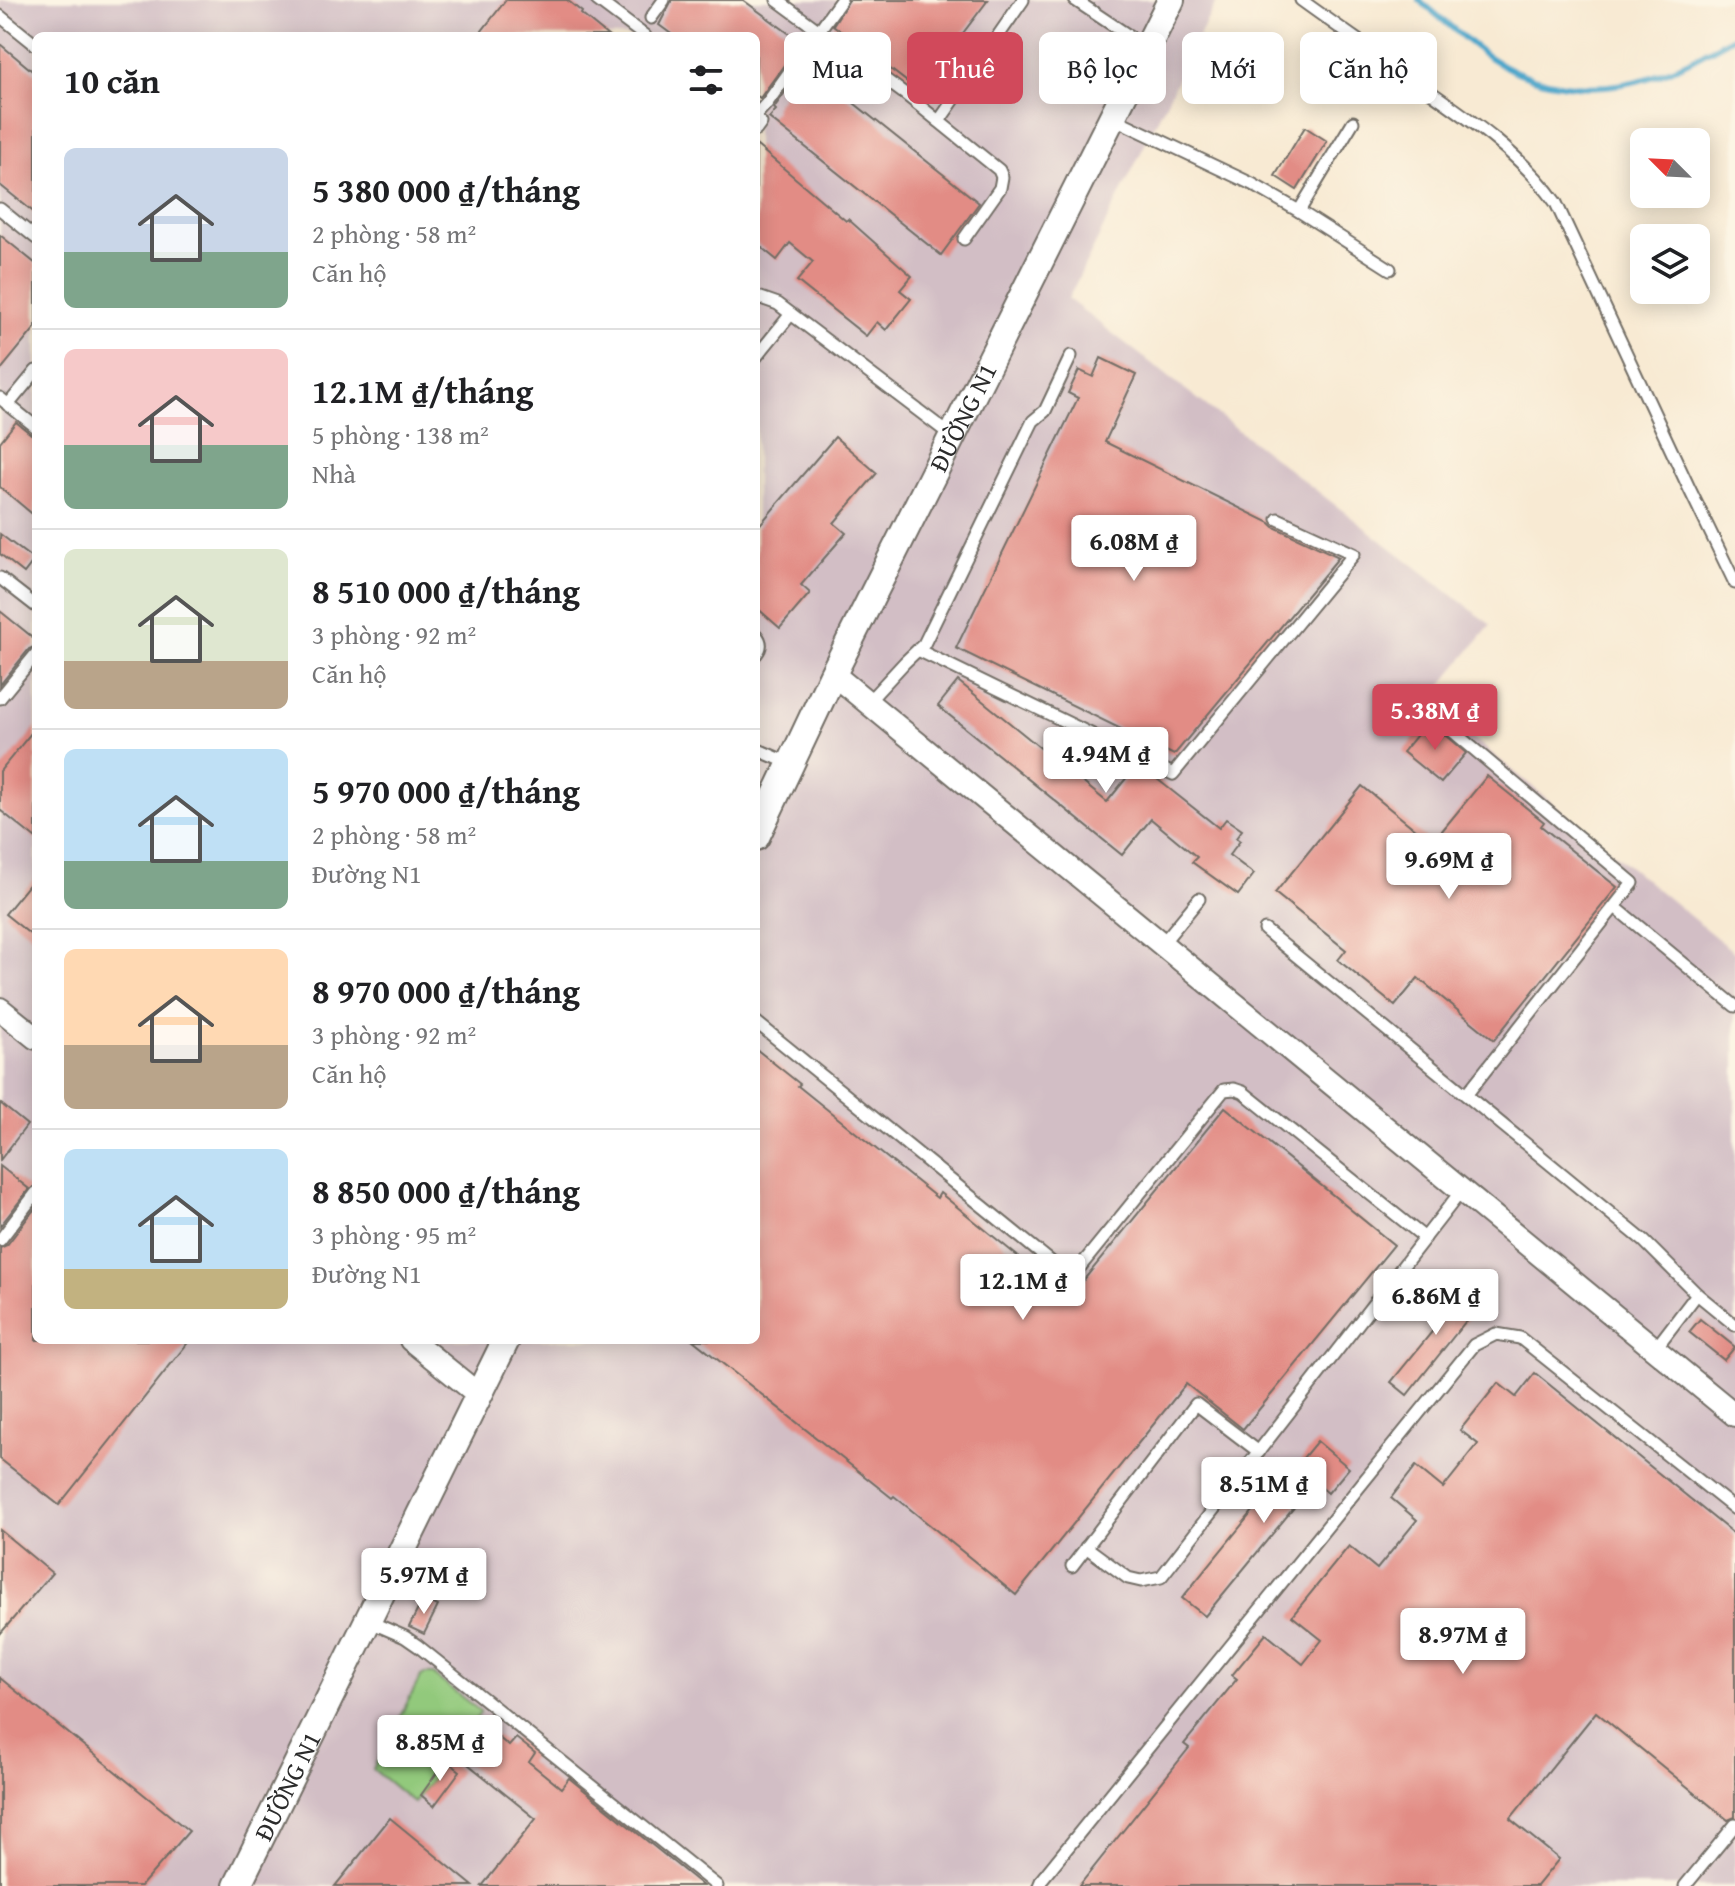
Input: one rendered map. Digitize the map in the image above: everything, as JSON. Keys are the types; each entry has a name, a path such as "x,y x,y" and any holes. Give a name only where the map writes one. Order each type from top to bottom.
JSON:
{"street":[{"name":"ĐƯỜNG N1","path":"1156,32 1171,0"},
{"name":"ĐƯỜNG N1","path":"760,826 833,674 1120,104"},
{"path":"833,674 1735,1415"},
{"path":"0,1009 32,1035"},
{"path":"416,1344 479,1395"},
{"name":"ĐƯỜNG N1","path":"237,1886 504,1344"}],"lane":[{"path":"597,0 640,32"},
{"path":"651,18 664,0"},
{"path":"777,0 905,94 999,170 1002,177 1000,188 964,239"},
{"path":"760,112 841,0"},
{"path":"939,121 1023,0"},
{"path":"1075,0 1124,32"},
{"path":"1301,0 1464,115 1540,181 1556,203 1735,583"},
{"path":"0,16 32,42"},
{"path":"1113,118 1233,174 1299,211 1390,269"},
{"path":"1299,211 1353,122"},
{"path":"0,209 32,235"},
{"path":"760,298 778,304 952,437"},
{"path":"760,352 791,314"},
{"path":"868,702 924,644 1033,421 1045,411 1071,356"},
{"path":"32,375 4,402 32,424"},
{"path":"918,650 1173,774 1354,554 1278,519"},
{"path":"0,578 32,603"},
{"path":"0,698 32,659"},
{"path":"1437,718 1633,883 1466,1095"},
{"path":"760,751 791,764"},
{"path":"1162,944 1199,899"},
{"path":"1615,907 1735,1006"},
{"path":"1265,930 1644,1241 1697,1294 1735,1325"},
{"path":"760,1025 1071,1278 1224,1090 1243,1092 1425,1238"},
{"path":"1086,1547 1128,1578 1141,1581 1161,1577 1462,1190"},
{"path":"0,1240 32,1198"},
{"path":"1655,1349 1697,1294"},
{"path":"1039,1886 1474,1345 1496,1334 1520,1338 1735,1509"},
{"path":"1072,1566 1196,1404 1259,1452"},
{"path":"368,1620 418,1646 717,1886"},
{"path":"1685,1886 1735,1825"}],"shaded area":[{"path":"0,0 1217,0 1201,32 1182,32 1182,70 1166,102 1166,32 1039,32 1039,104 1165,104 1068,299 1491,625 1428,701 1735,953 1735,1886 0,1886"}],"green space":[{"path":"432,1674 481,1712 414,1803 373,1769 421,1676"}],"building":[{"path":"506,0 567,0 603,32 481,32"},
{"path":"672,0 743,0 787,32 784,32 784,65 760,98 760,32 669,32 659,25"},
{"path":"849,0 988,0 964,32 907,32 907,82 891,70 891,32 842,32 833,25"},
{"path":"0,44 32,71 32,211 0,185"},
{"path":"784,94 784,104 855,104 979,203 941,255 769,118 776,110 774,108"},
{"path":"1305,127 1327,141 1297,190 1275,176"},
{"path":"760,148 846,221 848,219 912,276 900,290 911,299 886,330 877,322 866,336 797,281 813,262 790,243 777,260 760,246"},
{"path":"0,235 32,261 32,332 0,371"},
{"path":"1101,358 1136,375 1105,442 1339,557 1174,755 956,648 1078,398 1068,393 1079,370 1093,377"},
{"path":"16,422 32,434 32,514 0,487 0,442"},
{"path":"835,437 877,473 834,523 846,533 801,585 810,593 780,628 760,610 760,524"},
{"path":"0,534 32,558 32,563 24,573 0,554"},
{"path":"0,611 32,637 32,648 0,685"},
{"path":"958,681 1107,802 1136,766 1147,771 1219,828 1226,819 1242,830 1236,838 1240,841 1229,855 1254,874 1238,895 1192,862 1197,857 1151,819 1122,855 938,706"},
{"path":"1429,720 1466,753 1441,783 1403,752"},
{"path":"32,732 32,836 0,810 0,771"},
{"path":"1487,776 1544,822 1541,826 1617,887 1494,1040 1418,978 1395,1006 1338,960 1346,950 1275,893 1362,786 1432,843"},
{"path":"32,881 32,936 5,914"},
{"path":"760,1052 937,1198 940,1193 1069,1298 1225,1107 1394,1245 1243,1429 1186,1384 1016,1595 894,1496 892,1498 698,1344 760,1344"},
{"path":"0,1103 27,1125 0,1160"},
{"path":"0,1166 29,1189 0,1226"},
{"path":"32,1212 32,1344 187,1344 59,1505 0,1459 0,1248 7,1245"},
{"path":"1450,1285 1477,1307 1407,1395 1391,1382 1440,1322 1428,1312"},
{"path":"1700,1319 1735,1347 1724,1360 1689,1332"},
{"path":"1535,1373 1735,1535 1735,1817 1728,1820 1596,1712 1510,1819 1559,1859 1537,1886 1079,1886 1189,1748 1184,1744 1237,1679 1232,1675 1266,1634 1303,1664 1322,1640 1292,1616 1349,1546 1377,1569 1417,1520 1391,1498 1416,1466 1443,1488 1478,1444 1460,1430 1498,1383 1516,1397"},
{"path":"1317,1441 1349,1468 1328,1493 1315,1482 1205,1616 1182,1598 1276,1483 1280,1486"},
{"path":"0,1530 52,1573 0,1634"},
{"path":"423,1599 438,1606 424,1634 409,1627"},
{"path":"0,1678 189,1831 141,1886 0,1886"},
{"path":"493,1733 509,1746 516,1738 535,1753 529,1762 561,1788 569,1778 703,1886 482,1886 536,1819 468,1764"},
{"path":"446,1760 460,1771 434,1806 421,1795"},
{"path":"390,1818 473,1886 335,1886"}],"waterway":[{"path":"1419,0 1486,55 1505,66 1524,75 1566,85 1609,86 1652,77 1684,64 1735,36"}]}
